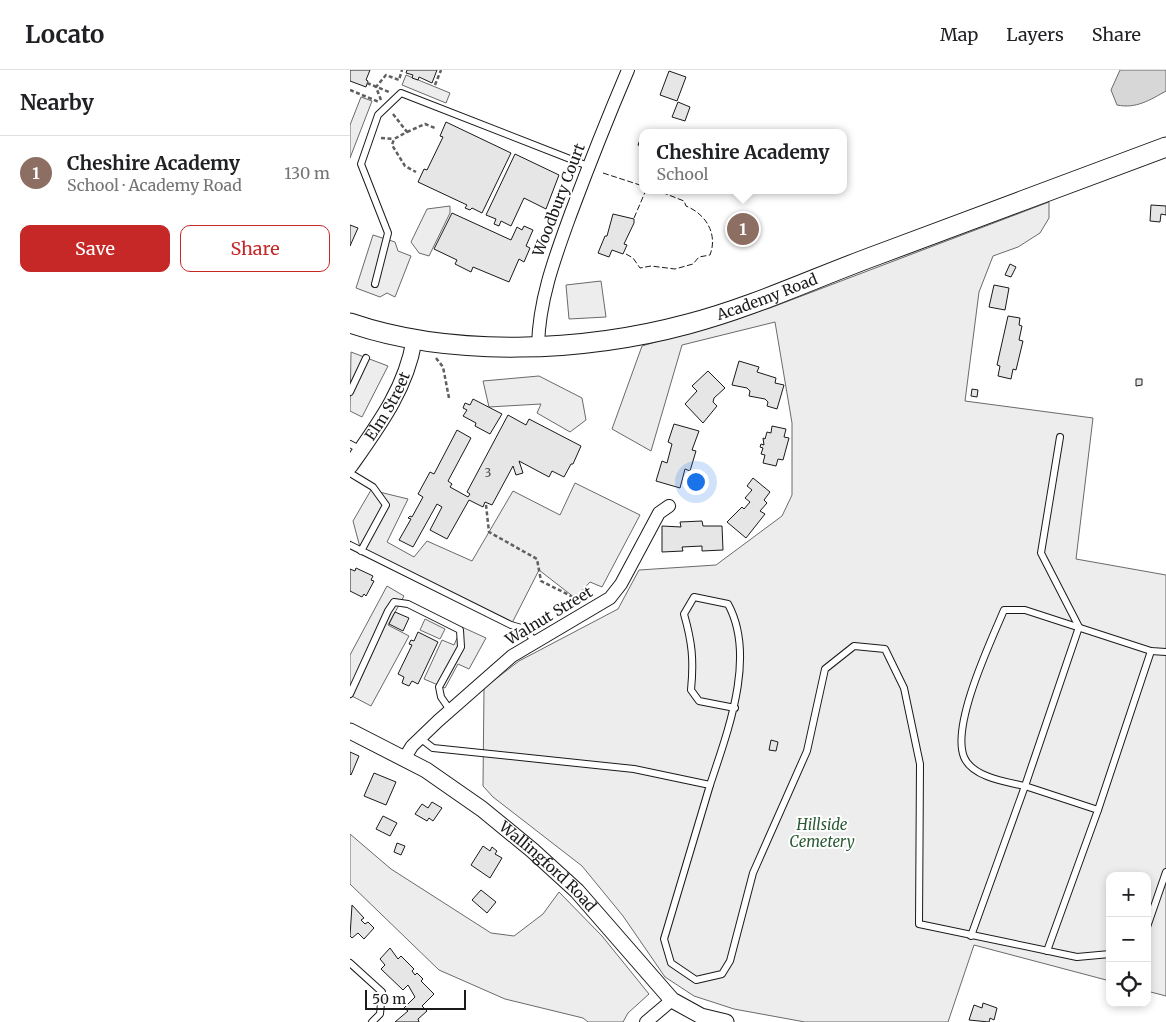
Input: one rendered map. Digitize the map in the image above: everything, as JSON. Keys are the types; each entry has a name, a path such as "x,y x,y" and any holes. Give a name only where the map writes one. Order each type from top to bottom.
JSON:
{"main road":[{"name":"Academy Road","path":"350,323 414,341 489,347 538,346 637,334 688,324 712,317 1166,147"}],"street":[{"name":"Woodbury Court","path":"538,346 542,302 550,270 588,166 628,70"},
{"name":"Elm Street","path":"350,466 356,447 403,383 409,368 414,341"},
{"name":"Walnut Street","path":"404,759 420,738 512,656 610,598 625,577 658,513 669,506"},
{"name":"Wallingford Road","path":"350,731 426,770 482,809 555,870 595,910 672,1000 701,1016 726,1022"},
{"path":"646,1022 672,1000"}],"lane":[{"path":"375,284 388,233 361,164 378,115 402,93 588,166"},
{"path":"350,392 366,358"},
{"path":"971,936 1079,627 1041,554 1060,437"},
{"path":"350,473 373,487 386,505 361,551"},
{"path":"350,545 511,625 525,629 535,642"},
{"path":"735,708 699,701 691,690 694,662 692,642 684,614 694,597 728,604 734,615 740,641 735,708 664,939 671,963 696,980 722,974 730,961 753,873 806,750 825,669 854,646 885,649 904,688 920,764 919,924 1077,957 1106,954"},
{"path":"350,694 388,611 394,602 408,604 460,630 461,647 438,687 441,697 450,710"},
{"path":"1098,810 1025,786 983,775 964,758 962,736 975,678 1004,610 1025,610 1151,650 1166,652"},
{"path":"1046,951 1098,810 1151,650"},
{"path":"420,738 433,748 634,769 710,785"},
{"path":"1151,917 1166,872"},
{"path":"350,963 382,992 380,1014 372,1022"}],"path":[{"path":"385,70 386,76"},
{"path":"367,83 391,92 399,80 402,70"},
{"path":"435,85 441,70"},
{"path":"386,76 399,80"},
{"path":"376,87 386,76"},
{"path":"350,90 383,104 376,87"},
{"path":"391,111 407,132"},
{"path":"370,137 394,139 425,124 435,128"},
{"path":"394,139 392,145 405,166 416,172"},
{"path":"436,358 443,367 450,398"},
{"path":"486,505 489,532 537,559 541,582 575,598"}],"shaded area":[{"path":"1120,70 1166,70 1166,91 1137,105 1117,105 1111,90"},
{"path":"406,75 450,93 446,103 402,85"},
{"path":"361,97 372,101 350,158 350,125"},
{"name":"Hillside Cemetery","path":"1049,202 1049,218 1040,233 1018,247 993,256 979,292 965,401 1093,418 1076,559 1166,575 1166,996 1151,992 1151,872 1106,872 1106,980 974,945 948,1022 805,1022 734,1009 694,996 665,977 623,916 582,866 493,797 483,786 484,688 519,661 618,609 639,570 716,565 782,516 792,495 792,423 775,322 682,345 651,451 612,429 642,346 770,308"},
{"path":"450,206 450,213 429,256 419,253 411,242 427,209"},
{"path":"373,235 395,242 398,251 411,256 395,297 387,293 380,297 356,288"},
{"path":"601,281 606,317 569,319 566,285"},
{"path":"351,352 388,366 362,417 350,411"},
{"path":"539,376 582,398 586,420 570,432 537,413 541,404 489,407 483,381"},
{"path":"575,483 640,515 602,587 590,582 575,598 539,570 511,625 361,551 353,521 371,490 408,499 387,542 414,557 427,541 472,561 513,491 560,515"},
{"path":"387,586 404,596 388,625 409,636 371,706 350,695 350,655"},
{"path":"425,619 445,629 440,639 420,630"},
{"path":"462,627 486,638 469,669 458,664 445,688 424,679 442,640 454,645"},
{"path":"350,834 391,869 491,933 514,936 543,914 559,892 602,936 649,994 628,1013 623,1022 588,1022 583,1018 505,999 439,970 350,884"}],"building":[{"path":"350,70 370,70 366,80 368,81 366,87 350,81"},
{"path":"407,70 437,70 432,83 419,77 418,80 412,78 413,75 406,73"},
{"path":"669,71 686,77 677,101 660,95"},
{"path":"678,102 690,107 685,121 672,117"},
{"path":"446,122 511,153 482,213 472,208 470,210 465,208 467,205 418,182 424,169 427,170 443,137 440,136"},
{"path":"515,154 559,175 546,209 524,198 511,226 501,221 499,226 494,224 496,219 486,215"},
{"path":"1151,205 1166,206 1166,215 1161,214 1160,222 1150,221"},
{"path":"452,213 511,240 517,227 522,230 524,226 533,230 526,246 530,248 524,262 519,259 509,282 473,267 471,272 455,264 457,260 434,249"},
{"path":"613,214 634,219 634,223 624,244 627,245 623,254 612,250 609,257 598,253 605,236 607,236"},
{"path":"350,225 358,228 350,246"},
{"path":"1010,264 1016,267 1011,277 1005,275"},
{"path":"994,285 1009,288 1005,310 989,307"},
{"path":"1008,316 1020,318 1019,325 1022,326 1019,340 1023,341 1016,370 1013,369 1011,379 998,376 1000,366 997,365"},
{"path":"739,361 759,367 757,372 776,378 775,383 784,385 777,409 767,406 768,402 765,399 749,396 750,391 747,388 732,385"},
{"path":"708,371 725,388 714,398 713,402 717,406 703,423 685,404 697,391 692,386"},
{"path":"1136,379 1142,379 1142,385 1136,386"},
{"path":"972,389 978,390 977,397 971,396"},
{"path":"473,399 502,414 490,434 475,426 476,423 463,416 467,410 463,408 465,403 470,405"},
{"path":"508,415 526,425 529,419 581,446 573,464 571,464 564,477 552,471 549,477 519,461 523,473 516,475 513,466 492,505 485,502 483,507 469,500 447,539 430,530 442,507 437,504 413,547 399,540 411,519 408,518 412,517 423,497 418,494 430,472 434,474 457,430 471,438 448,481 452,484 450,487 468,497 470,494 467,492"},
{"path":"674,424 699,431 692,450 696,451 690,471 685,469 680,488 656,481 662,461 667,463 672,444 668,442"},
{"path":"772,426 786,429 784,437 789,438 783,460 778,459 776,466 763,463 765,455 761,454 763,448 760,447 761,444 764,445 763,438 765,439 767,432 771,433"},
{"path":"753,478 770,492 764,500 767,503 760,511 765,514 746,538 727,522 750,502 745,498 752,490 747,486"},
{"path":"702,521 703,526 722,526 723,550 702,551 702,546 682,547 683,551 662,552 662,526 681,527 680,522"},
{"path":"356,568 373,576 371,580 374,581 366,596 364,594 362,597 350,591 350,569 355,571"},
{"path":"395,612 409,618 403,631 389,624"},
{"path":"418,632 438,642 418,684 412,681 409,686 402,683 404,677 398,674 412,645 409,644 411,640 414,641"},
{"path":"771,740 778,742 776,751 769,750"},
{"path":"350,752 359,756 351,775 350,774"},
{"path":"374,773 396,782 386,805 364,796"},
{"path":"432,802 442,808 433,821 429,818 427,821 415,814 422,804 428,808"},
{"path":"383,816 397,823 390,836 376,829"},
{"path":"397,843 405,846 401,855 394,852"},
{"path":"483,846 490,851 492,847 497,851 495,854 502,858 490,878 471,865"},
{"path":"481,890 496,902 487,913 472,900"},
{"path":"352,905 364,918 361,920 365,924 368,922 374,928 364,939 358,933 352,938 350,936"},
{"path":"390,948 398,959 401,956 414,969 412,971 415,975 417,973 423,979 421,981 434,994 422,1006 427,1011 418,1019 419,1022 395,1022 408,1011 404,1008 415,997 408,985 403,990 381,969 385,965 380,959"},
{"path":"983,1003 997,1008 994,1020 990,1018 989,1022 969,1020 974,1005 982,1008"}],"fence":[{"path":"603,173 639,185"},
{"path":"634,218 644,194"},
{"path":"626,254 633,258 640,268 651,266 675,269 693,264 699,257 710,255 712,247 711,232 704,219 686,206 684,201 666,194"}],"place":[{"name":"Cheshire Academy","path":"743,229"}]}
